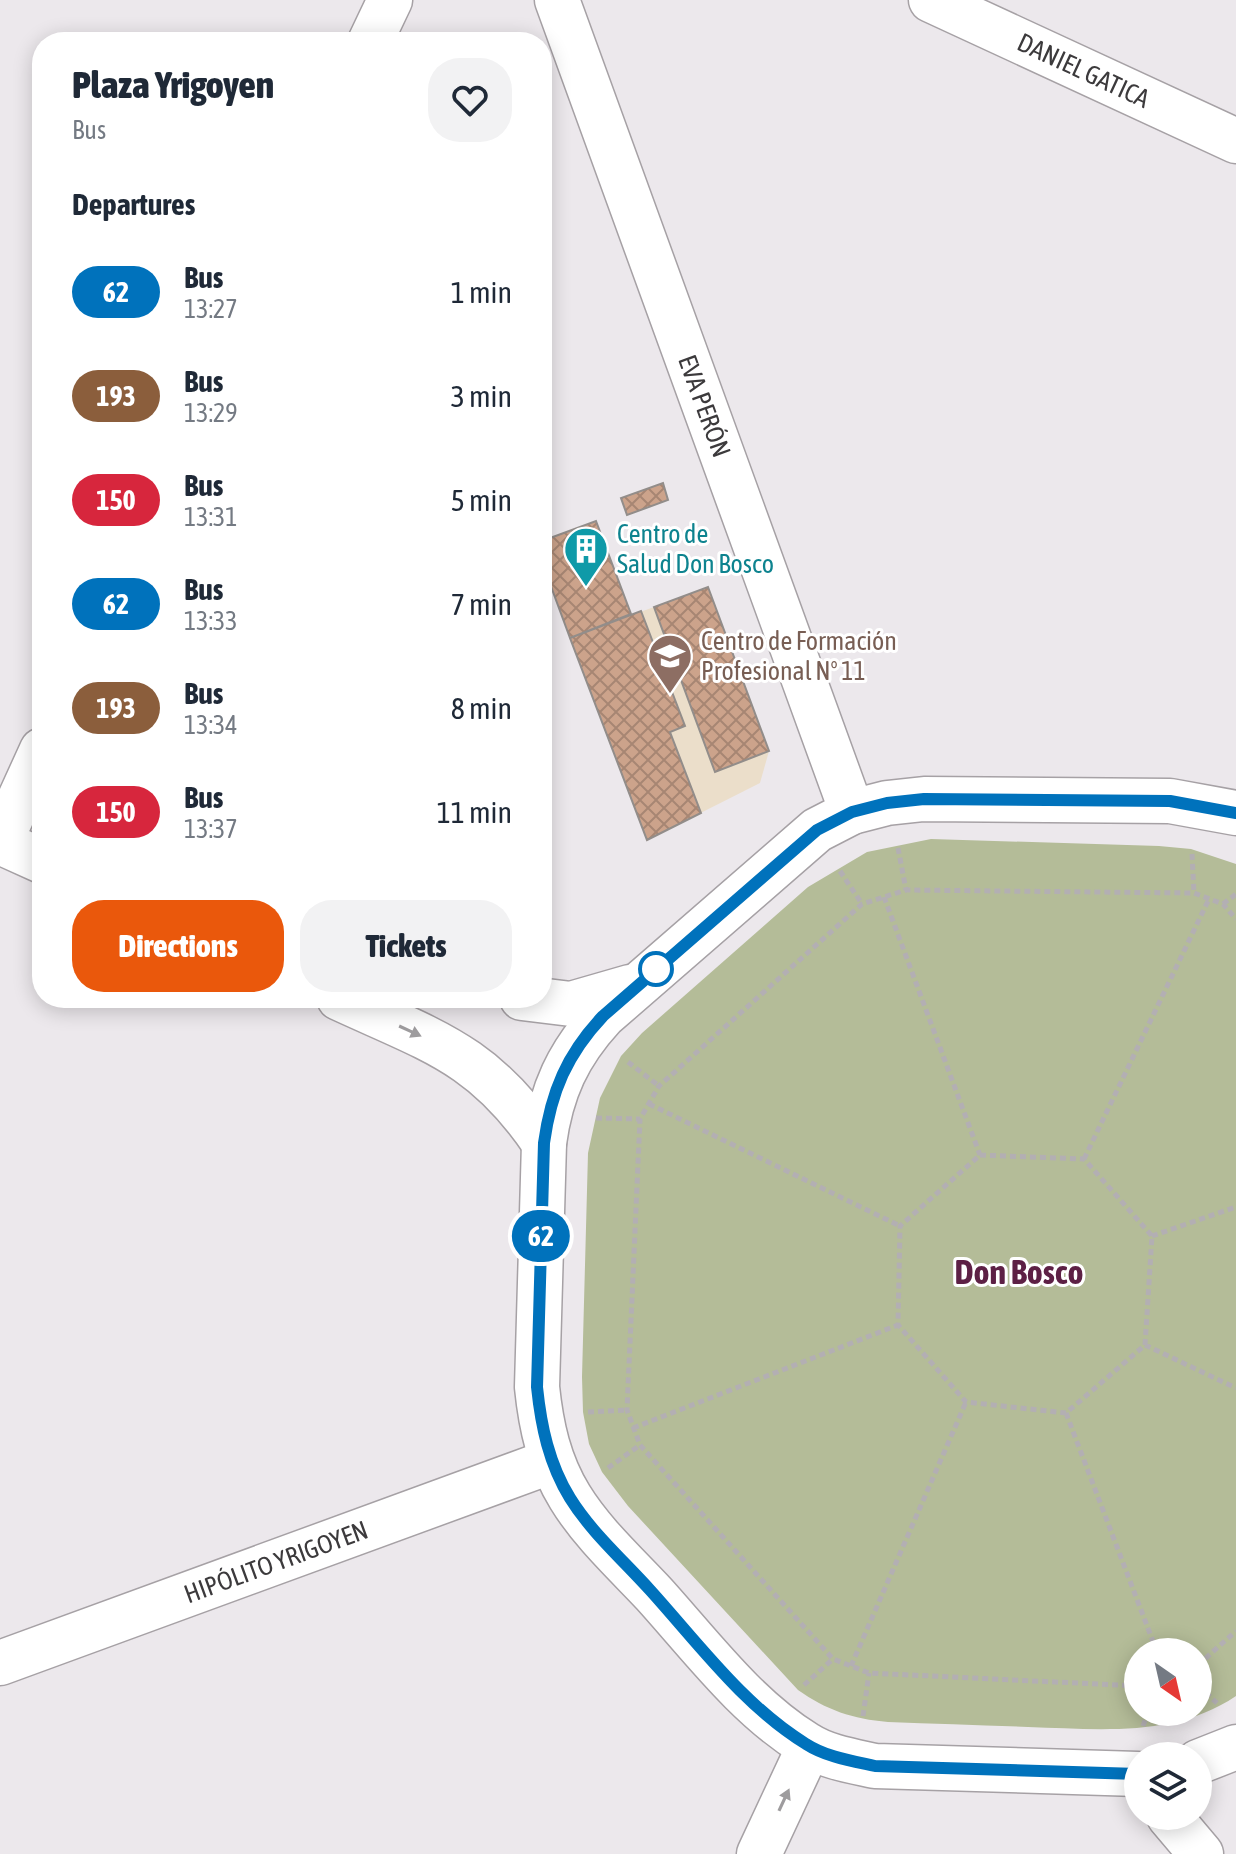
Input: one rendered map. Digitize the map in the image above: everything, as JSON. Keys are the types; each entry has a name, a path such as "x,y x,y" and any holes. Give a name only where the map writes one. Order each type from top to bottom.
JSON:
{"street":[{"path":"375,32 390,0"},
{"name":"EVA PERÓN","path":"557,0 852,812"},
{"name":"DANIEL GATICA","path":"931,0 1236,141"},
{"path":"29,763 0,842 32,856"},
{"path":"1124,1780 875,1766 809,1747 760,1709 594,1529 570,1498 552,1461 541,1426 537,1387 544,1143 549,1106 561,1074 579,1042 779,859 817,830 852,812 887,803 940,799 1170,801 1236,813"},
{"path":"552,1002 571,1004 596,999 640,983"},
{"path":"360,1008 473,1063 508,1094 544,1143"},
{"name":"HIPÓLITO YRIGOYEN","path":"0,1663 552,1461"},
{"path":"759,1854 809,1747"},
{"path":"1212,1756 1236,1747"},
{"path":"1181,1830 1201,1854"}],"path":[{"path":"897,844 906,890"},
{"path":"1191,849 1194,893"},
{"path":"838,867 862,904"},
{"path":"1124,1685 869,1673 833,1659 640,1445 627,1410 640,1119 659,1086 862,904 906,890 1194,893 1223,904 1236,919"},
{"path":"1223,904 1236,894"},
{"path":"884,897 980,1155"},
{"path":"1084,1159 1209,899"},
{"path":"621,1056 659,1086"},
{"path":"649,1104 900,1226"},
{"path":"595,1118 640,1119"},
{"path":"980,1155 1084,1159 1152,1236 1145,1345 1066,1413 966,1402 898,1325 900,1226 980,1155"},
{"path":"1152,1236 1236,1207"},
{"path":"633,1428 898,1325"},
{"path":"1145,1345 1236,1388"},
{"path":"851,1666 966,1402"},
{"path":"583,1412 627,1410"},
{"path":"1066,1413 1152,1638"},
{"path":"602,1472 640,1445"},
{"path":"1212,1652 1236,1631"},
{"path":"798,1690 833,1659"},
{"path":"862,1720 869,1673"},
{"path":"1212,1698 1221,1706"}],"shaded area":[{"name":"Centro de Formación Profesional N° 11","path":"708,587 769,751 760,783 647,840 570,638"}],"green space":[{"path":"931,839 1159,846 1191,849 1236,864 1236,1696 1212,1709 1212,1638 1124,1638 1124,1726 1153,1726 1082,1729 888,1722 863,1719 830,1708 798,1690 628,1506 602,1472 589,1444 583,1412 582,1377 588,1153 600,1098 621,1056 642,1033 808,887 867,852"}],"building":[{"path":"663,483 668,500 627,515 621,498"},
{"name":"Centro de Salud Don Bosco","path":"596,521 631,614 570,638 552,589 552,537"},
{"path":"708,587 769,751 715,772 654,607"},
{"path":"641,611 685,726 670,732 701,813 647,840 570,638"}],"bus line":[{"name":"62","path":"1124,1775 875,1766 841,1759 809,1747 783,1729 737,1686 594,1529 570,1498 552,1461 541,1426 537,1387 544,1143 549,1106 561,1074 579,1042 603,1016 779,859 817,830 852,812 887,803 924,799 1170,801 1236,813"}],"place":[{"name":"Centro de Salud Don Bosco","path":"586,588"},
{"name":"Centro de Formación Profesional N° 11","path":"670,695"}],"district":[{"name":"Don Bosco","path":"1019,1272"}]}
